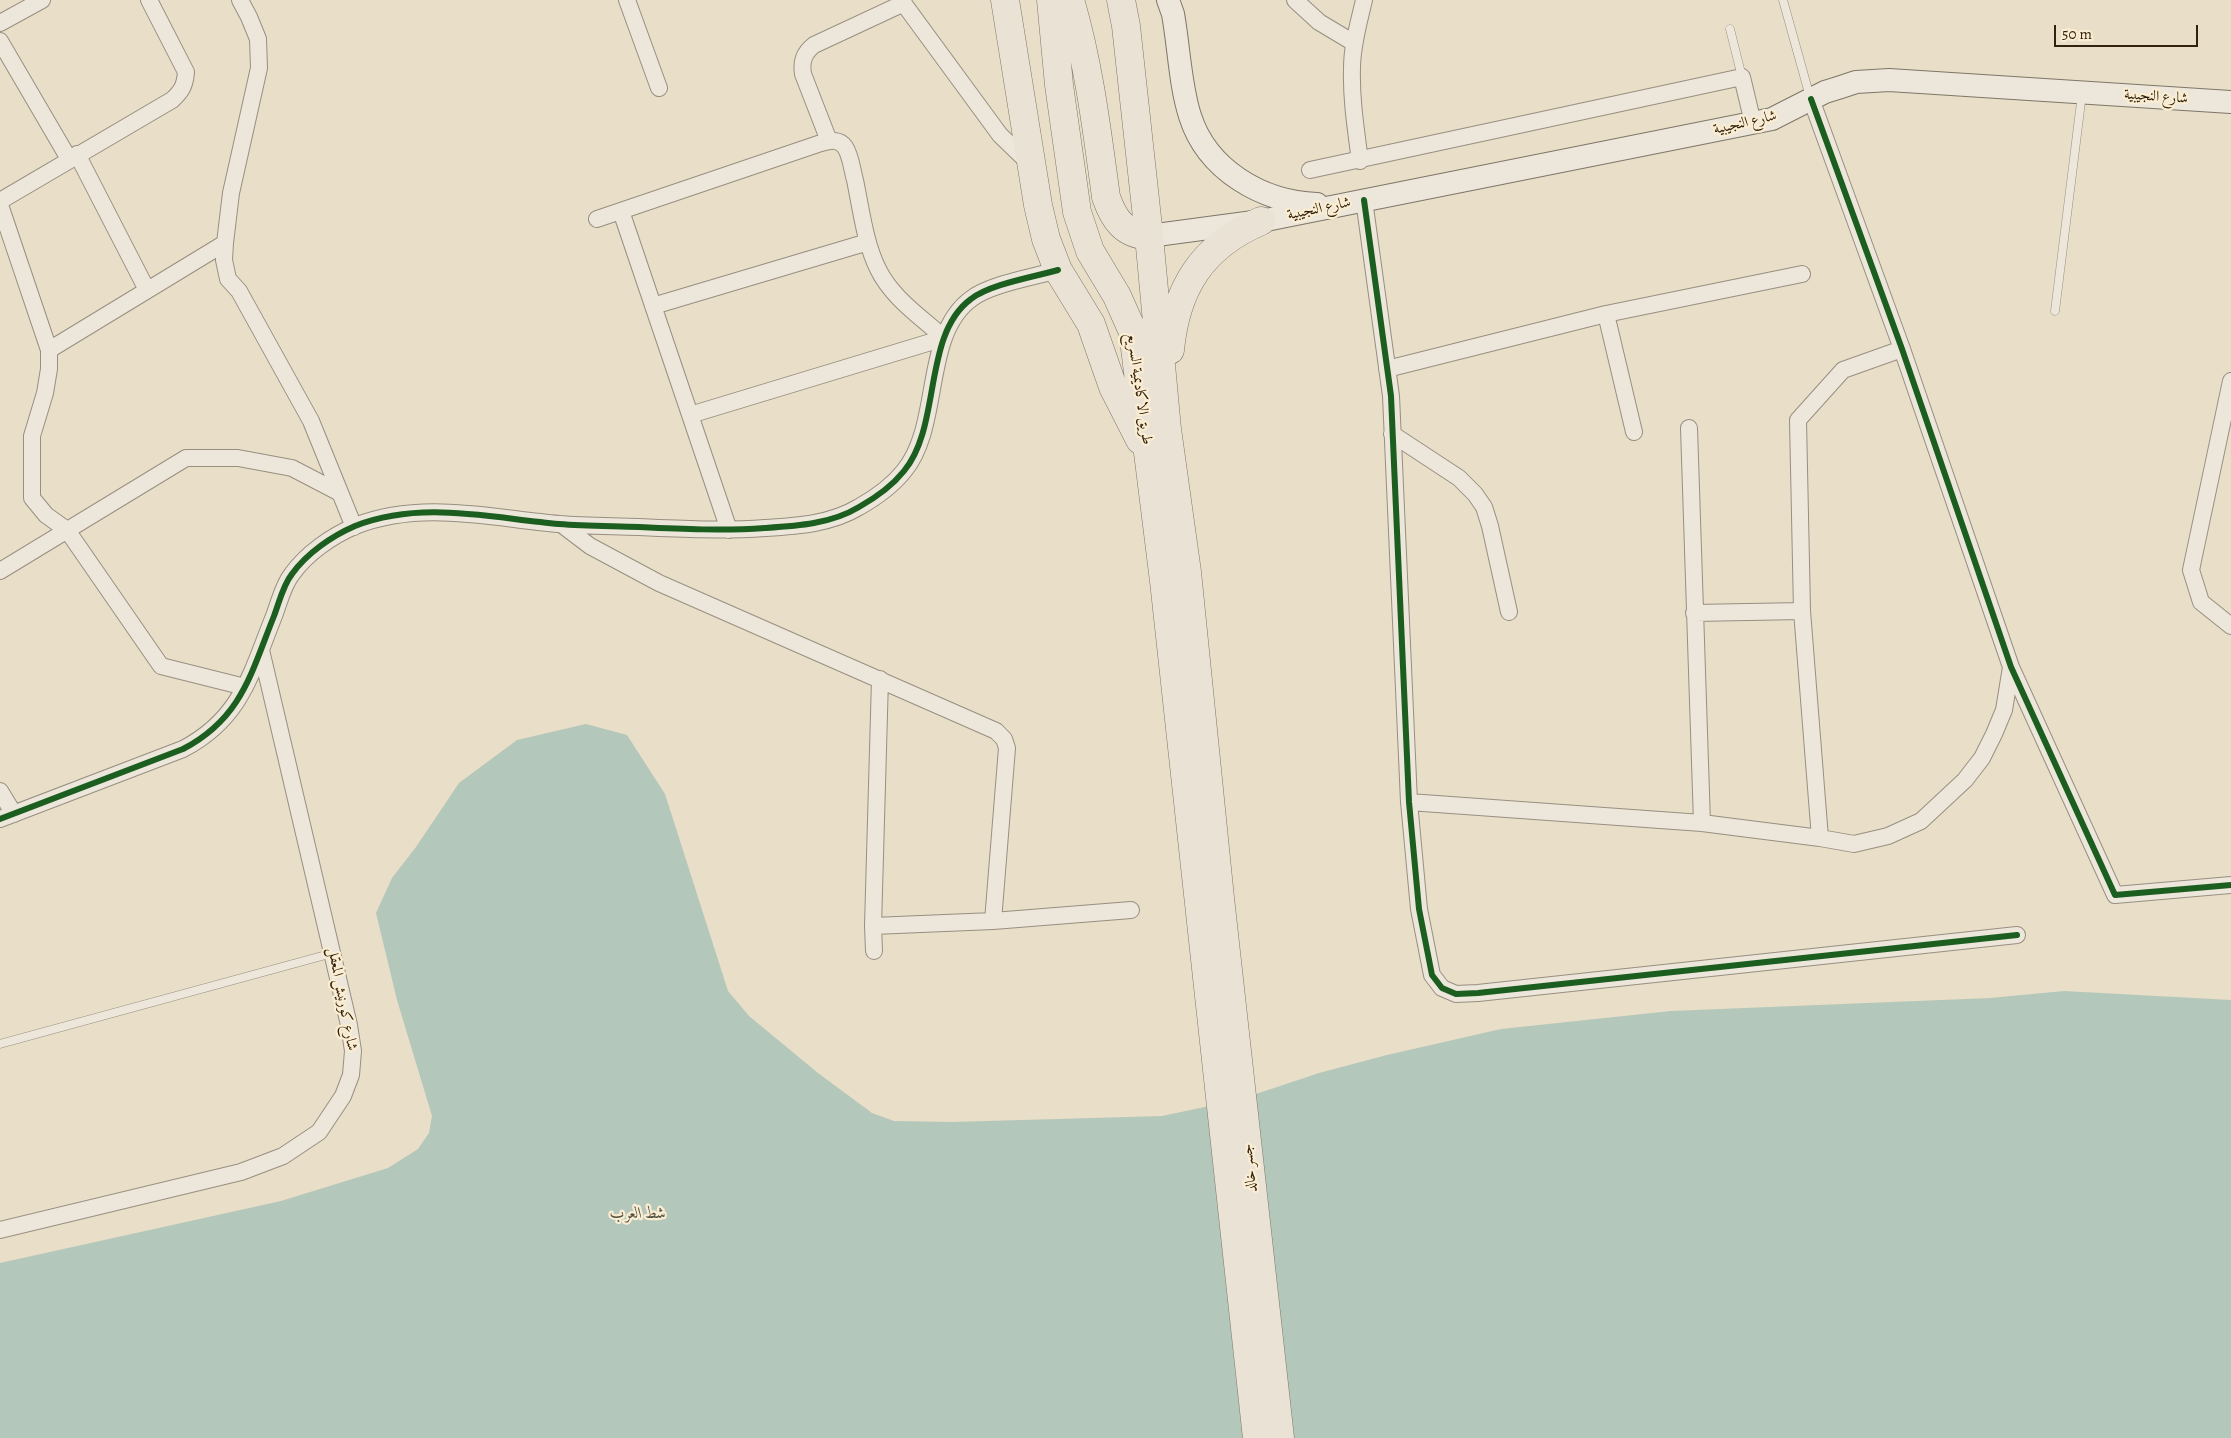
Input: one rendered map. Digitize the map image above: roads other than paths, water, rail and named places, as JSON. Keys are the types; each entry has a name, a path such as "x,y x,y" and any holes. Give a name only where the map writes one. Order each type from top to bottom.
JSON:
{"highway":[{"path":"1005,0 1034,168 1041,222 1058,270 1091,324 1116,394 1148,452"},
{"name":"طريق الاكاديمية السريع","path":"1051,0 1058,86 1077,212 1090,251 1117,296 1133,332 1148,452 1175,576"},
{"path":"1070,0 1081,38 1092,96 1106,197 1111,211 1124,228 1133,233 1149,236"},
{"name":"طريق الاكاديمية السريع","path":"1120,0 1126,26 1166,404 1175,576"},
{"path":"1166,404 1175,318 1186,286 1205,258 1217,247 1245,228 1261,222"},
{"path":"1175,576 1210,899"},
{"name":"جسر خالد","path":"1210,899 1257,1438"},
{"name":"جسر خالد","path":"1210,899 1280,1438"}],"main road":[{"path":"1168,0 1173,14 1190,115 1195,130 1213,157 1236,178 1250,186 1279,197 1306,203 1358,201"},
{"name":"شارع النجيبية","path":"1149,236 1261,222 1753,123 1785,114 1811,99 1841,87 1873,81 2231,102"}],"street":[{"path":"0,23 42,0"},
{"path":"150,0 186,72 186,83 181,93 0,203 49,350 49,369 45,393 32,436 32,498 46,515 67,530 161,666 245,687"},
{"path":"240,0 250,17 258,39 259,68 231,193 224,260 228,279 239,292 311,421 354,527"},
{"path":"627,0 658,88"},
{"path":"1360,161 1352,95 1354,43 1364,0"},
{"path":"829,141 803,74 803,57 814,45 902,2 1000,135 1034,168"},
{"path":"1301,3 1319,22 1354,43"},
{"path":"0,42 73,157 147,290"},
{"path":"1310,170 1360,161 1742,77 1753,123"},
{"path":"1811,99 1902,350 2011,667 2115,895 2231,885"},
{"path":"597,219 829,141 840,142 846,151 868,242 877,267 893,292 944,338"},
{"path":"1358,201 1391,396 1409,802 1419,910 1432,975 1442,988 1456,994 1478,993 2017,935"},
{"path":"621,211 729,530"},
{"path":"653,306 868,242"},
{"path":"49,350 225,243"},
{"path":"0,791 7,817 183,749 202,739 228,716 245,687 290,576 305,559 330,540 354,527 388,516 438,511 561,524 729,530 802,525 830,520 857,508 884,491 905,470 918,444 927,415 944,338 956,314 973,297 988,290 1058,270"},
{"path":"1387,369 1606,314 1802,274"},
{"path":"1606,314 1634,432"},
{"path":"690,415 944,338"},
{"path":"1820,838 1802,611 1798,420 1843,370 1902,350"},
{"path":"2231,381 2191,570 2201,602 2231,626"},
{"path":"1689,428 1702,823"},
{"path":"1392,434 1459,478 1475,494 1484,508 1490,526 1509,612"},
{"path":"0,571 186,458 238,458 292,468 340,493"},
{"path":"561,524 590,546 659,583 996,731 1004,739 1007,748 1007,758 993,921"},
{"path":"1694,613 1802,611"},
{"name":"شارع كورنيش المعقل","path":"0,1230 241,1172 283,1156 319,1132 343,1096 351,1075 353,1051 333,953 260,650"},
{"path":"1409,802 1702,823 1854,844 1888,836 1921,821 1965,780 1982,758 2004,710 2011,667"},
{"path":"874,951 873,926 880,680"},
{"path":"873,926 993,921 1131,910"}],"lane":[{"path":"1783,0 1811,99"},
{"path":"1730,29 1742,77"},
{"path":"2056,310 2082,92"},
{"path":"0,1044 333,953"}],"water":[{"name":"شط العرب","path":"586,724 627,735 665,794 728,991 749,1016 818,1073 872,1113 894,1121 952,1122 1162,1116 1238,1100 1319,1073 1387,1055 1501,1029 1671,1011 1990,998 2064,991 2231,1000 2231,1438 0,1438 0,1263 281,1201 388,1168 418,1149 429,1133 432,1116 397,1000 376,913 392,878 416,847 459,783 517,740"}]}
